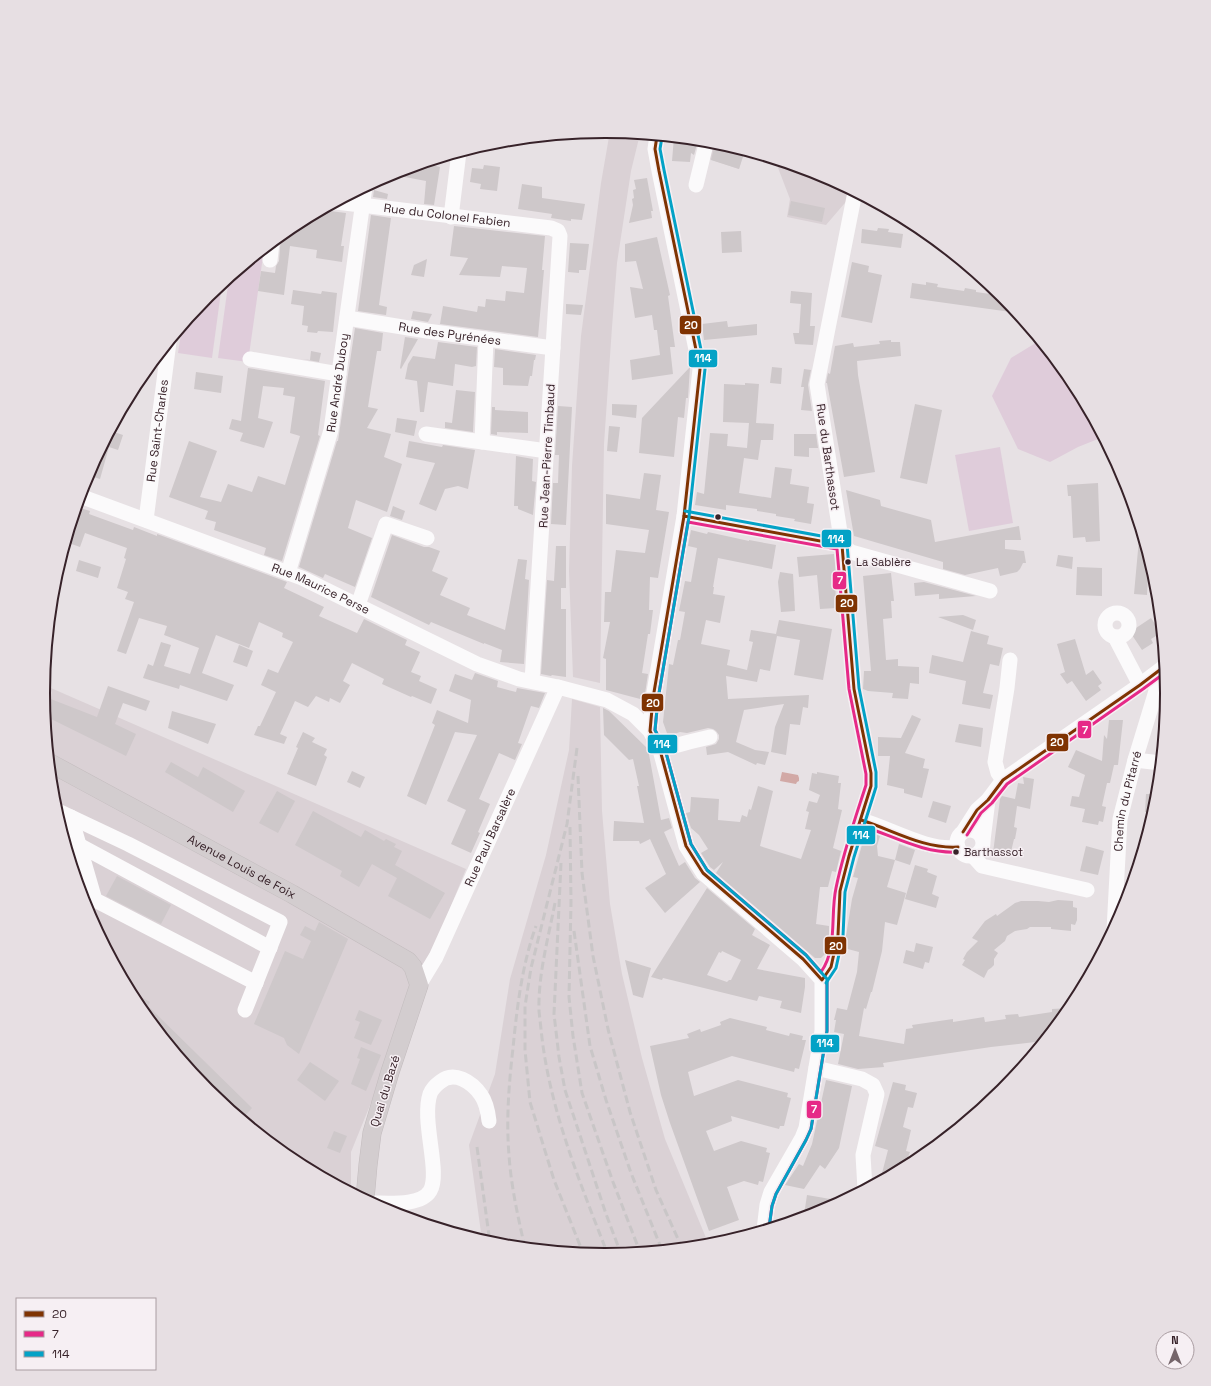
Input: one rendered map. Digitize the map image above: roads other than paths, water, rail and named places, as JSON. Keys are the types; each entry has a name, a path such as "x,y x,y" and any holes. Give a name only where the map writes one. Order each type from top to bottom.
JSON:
{"main road":[{"name":"Avenue Louis de Foix","path":"55,766 292,894 400,956 408,961 413,967 419,985"},
{"name":"Quai du Bazé","path":"365,1193 372,1133 390,1072 419,985"}],"street":[{"path":"650,731 653,698 684,516 700,369 659,171 655,149 656,140"},
{"path":"696,185 705,147"},
{"path":"451,217 458,157"},
{"name":"Rue André Duboy","path":"288,574 331,430 364,193"},
{"name":"Rue du Barthassot","path":"822,980 831,967 838,935 840,891 848,856 872,786 854,689 842,545 817,384 855,197"},
{"name":"Rue du Colonel Fabien","path":"344,203 552,228 558,231"},
{"name":"Rue Jean-Pierre Timbaud","path":"532,681 560,236 558,231"},
{"path":"270,260 271,249"},
{"name":"Rue des Pyrénées","path":"347,318 427,331 553,348"},
{"path":"482,442 486,339"},
{"name":"Rue Saint-Charles","path":"146,520 168,352"},
{"path":"250,359 339,374"},
{"path":"426,434 547,451"},
{"name":"Rue Maurice Perse","path":"85,498 302,578 477,664 519,679 558,687 607,700 633,714 650,731 660,750 686,846 703,873 803,959 822,980"},
{"path":"684,516 842,545 851,552 990,592"},
{"path":"358,605 386,524 427,538"},
{"name":"Chemin du Pitarré","path":"1114,637 1146,680 1155,682 1155,695 1135,760 1120,819 1115,915"},
{"path":"1003,780 998,773 995,762 1010,660"},
{"path":"988,800 983,848 977,855 964,855 958,847 958,839 978,810 988,800 1003,780 1160,669"},
{"name":"Rue Paul Barsalère","path":"419,985 439,950 558,687"},
{"path":"660,750 710,737"},
{"path":"1135,760 1156,762"},
{"path":"64,814 128,844 280,922 245,1010"},
{"path":"71,817 95,900 256,983"},
{"path":"861,820 931,845 949,848 958,847"},
{"path":"963,832 969,830 975,831 980,834 983,840"},
{"path":"79,845 270,948"},
{"path":"973,856 982,866 1087,890"},
{"path":"765,1225 767,1205 771,1192 802,1138 806,1128 822,1031 822,980"},
{"path":"816,1068 862,1079 873,1085 876,1094 863,1155 865,1184"},
{"path":"386,1203 414,1202 424,1198 430,1191 434,1181 428,1106 431,1092 443,1080 449,1077 456,1077 470,1083 481,1095 485,1103 489,1121"}],"railway":[{"path":"577,748 567,824 531,968 525,1006 525,1050 530,1102 554,1180 581,1247"},
{"path":"578,776 582,873 593,956 608,1029 630,1112 656,1190 680,1244"},
{"path":"570,827 571,902 569,997 573,1036 582,1093 613,1182 638,1247"},
{"path":"561,863 554,1014 559,1057 565,1090 619,1248"},
{"path":"555,903 544,957 539,998 539,1011 546,1066 552,1094 568,1148 605,1248"},
{"path":"524,1242 511,1178 508,1142 508,1101 518,1002 527,956 536,926"},
{"path":"574,931 590,1046 606,1100 631,1173 660,1245"},
{"path":"477,1147 489,1236"}],"place":[{"name":"La Sablère","path":"848,562"},
{"name":"Barthassot","path":"956,852"}]}
